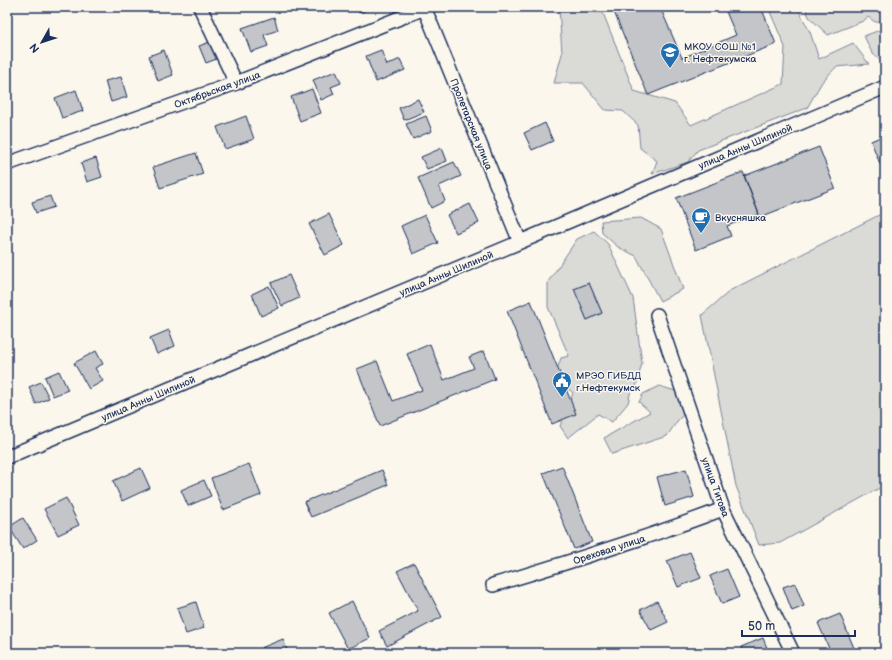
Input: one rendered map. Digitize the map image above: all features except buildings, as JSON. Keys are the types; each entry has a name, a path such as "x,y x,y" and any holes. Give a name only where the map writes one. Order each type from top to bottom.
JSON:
{"street":[{"path":"200,7 236,83"},
{"name":"Октябрьская улица","path":"7,164 236,83 425,8"},
{"name":"Пролетарская улица","path":"425,8 520,242"},
{"name":"улица Анны Шилиной","path":"7,457 520,242 885,86"},
{"name":"улица Титова","path":"657,315 723,508 793,653"},
{"name":"Ореховая улица","path":"493,585 596,554 676,527 723,508"}],"shaded area":[{"path":"559,7 596,7 603,13 634,91 675,103 691,125 783,84 785,47 768,7 797,7 810,32 819,59 853,43 869,64 836,67 822,82 807,108 698,150 688,162 652,174 657,161 640,148 638,125 623,111 605,110 583,83 554,83 562,54"},
{"path":"805,7 885,7 885,21 875,22 868,17 863,21 828,35 809,17"},
{"path":"885,28 885,61 882,62 872,53 864,36"},
{"path":"885,212 885,485 780,543 759,545 736,486 702,315 731,290"},
{"path":"641,218 661,229 683,289 660,301 636,256 618,247 602,233 601,221"},
{"path":"594,231 608,244 633,298 642,363 636,387 631,390 628,403 612,422 598,414 568,438 560,426 573,393 555,376 561,358 569,356 548,307 548,282 577,239","holes":["589,283 602,313 587,320 575,289"]},
{"path":"659,386 689,395 691,408 678,420 667,436 612,454 604,438 650,412 639,402 643,394"}],"place":[{"name":"МКОУ СОШ №1 г. Нефтекумска","path":"670,69"},
{"name":"Вкусняшка","path":"701,234"},
{"name":"МРЭО ГИБДД г.Нефтекумск","path":"562,398"}]}
